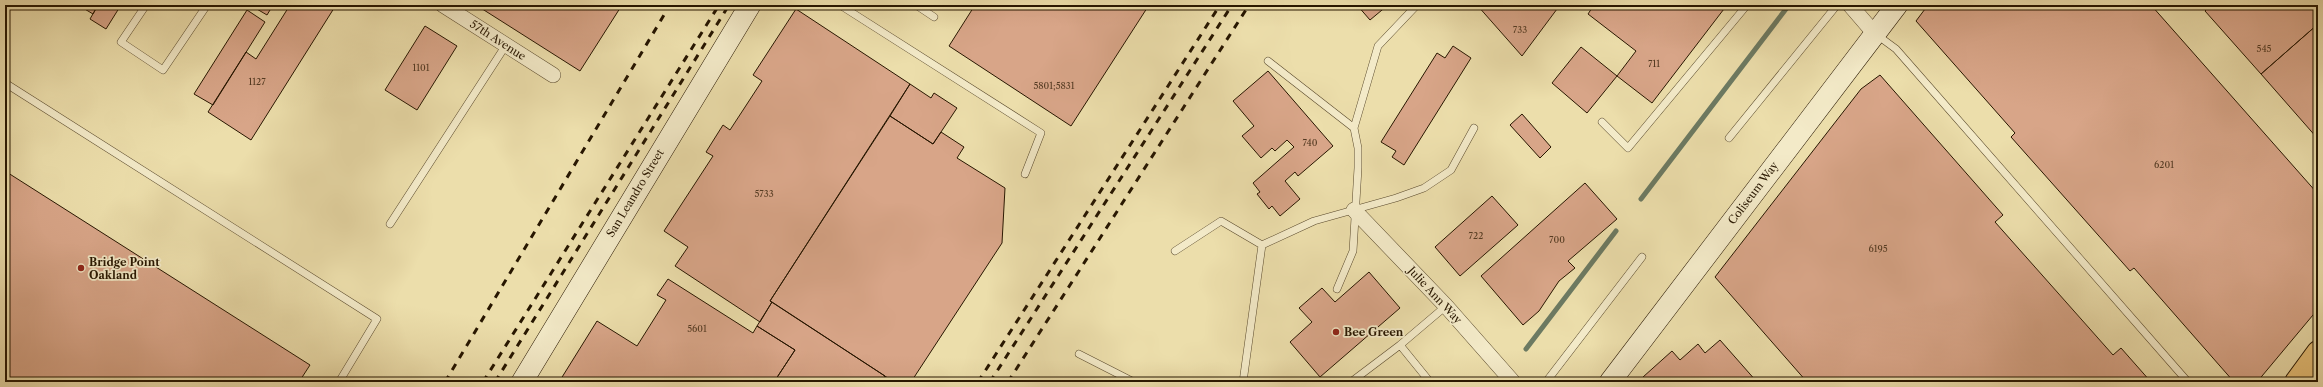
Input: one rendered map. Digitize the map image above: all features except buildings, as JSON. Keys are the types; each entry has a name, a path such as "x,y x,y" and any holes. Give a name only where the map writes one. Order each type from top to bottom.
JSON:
{"highway":[{"path":"2296,382 2318,352"}],"street":[{"name":"57th Avenue","path":"443,5 553,75"},
{"name":"San Leandro Street","path":"522,382 750,5"},
{"path":"1850,5 1875,34"},
{"name":"Coliseum Way","path":"1610,382 1897,5"},
{"name":"Julie Ann Way","path":"1354,210 1446,306 1513,382"}],"lane":[{"path":"146,5 121,42 163,70 207,5"},
{"path":"840,5 1042,133 1026,174"},
{"path":"916,5 934,17"},
{"path":"1602,122 1628,148 1747,5"},
{"path":"1729,138 1837,5"},
{"path":"1337,289 1353,251 1354,210 1358,168 1358,148 1354,128 1378,46 1415,6"},
{"path":"1875,34 1896,49 2188,382"},
{"path":"390,224 506,45"},
{"path":"1268,61 1354,128"},
{"path":"5,83 377,320 339,382"},
{"path":"1262,246 1314,221 1424,188 1451,170 1474,128"},
{"path":"1175,251 1222,220 1262,246"},
{"path":"1243,382 1262,246"},
{"path":"1546,382 1642,256"},
{"path":"1351,382 1400,345 1446,306"},
{"path":"1400,345 1430,382"},
{"path":"1079,354 1134,382"}],"waterway":[{"path":"1641,199 1789,5"},
{"path":"1526,349 1616,231"}],"railway":[{"path":"445,382 670,5"},
{"path":"483,382 719,5"},
{"path":"495,382 729,5"},
{"path":"978,382 1220,5"},
{"path":"990,382 1232,5"},
{"path":"1008,382 1249,5"}],"place":[{"name":"Bridge Point Oakland","path":"81,268"},
{"name":"Bee Green","path":"1336,332"}]}
